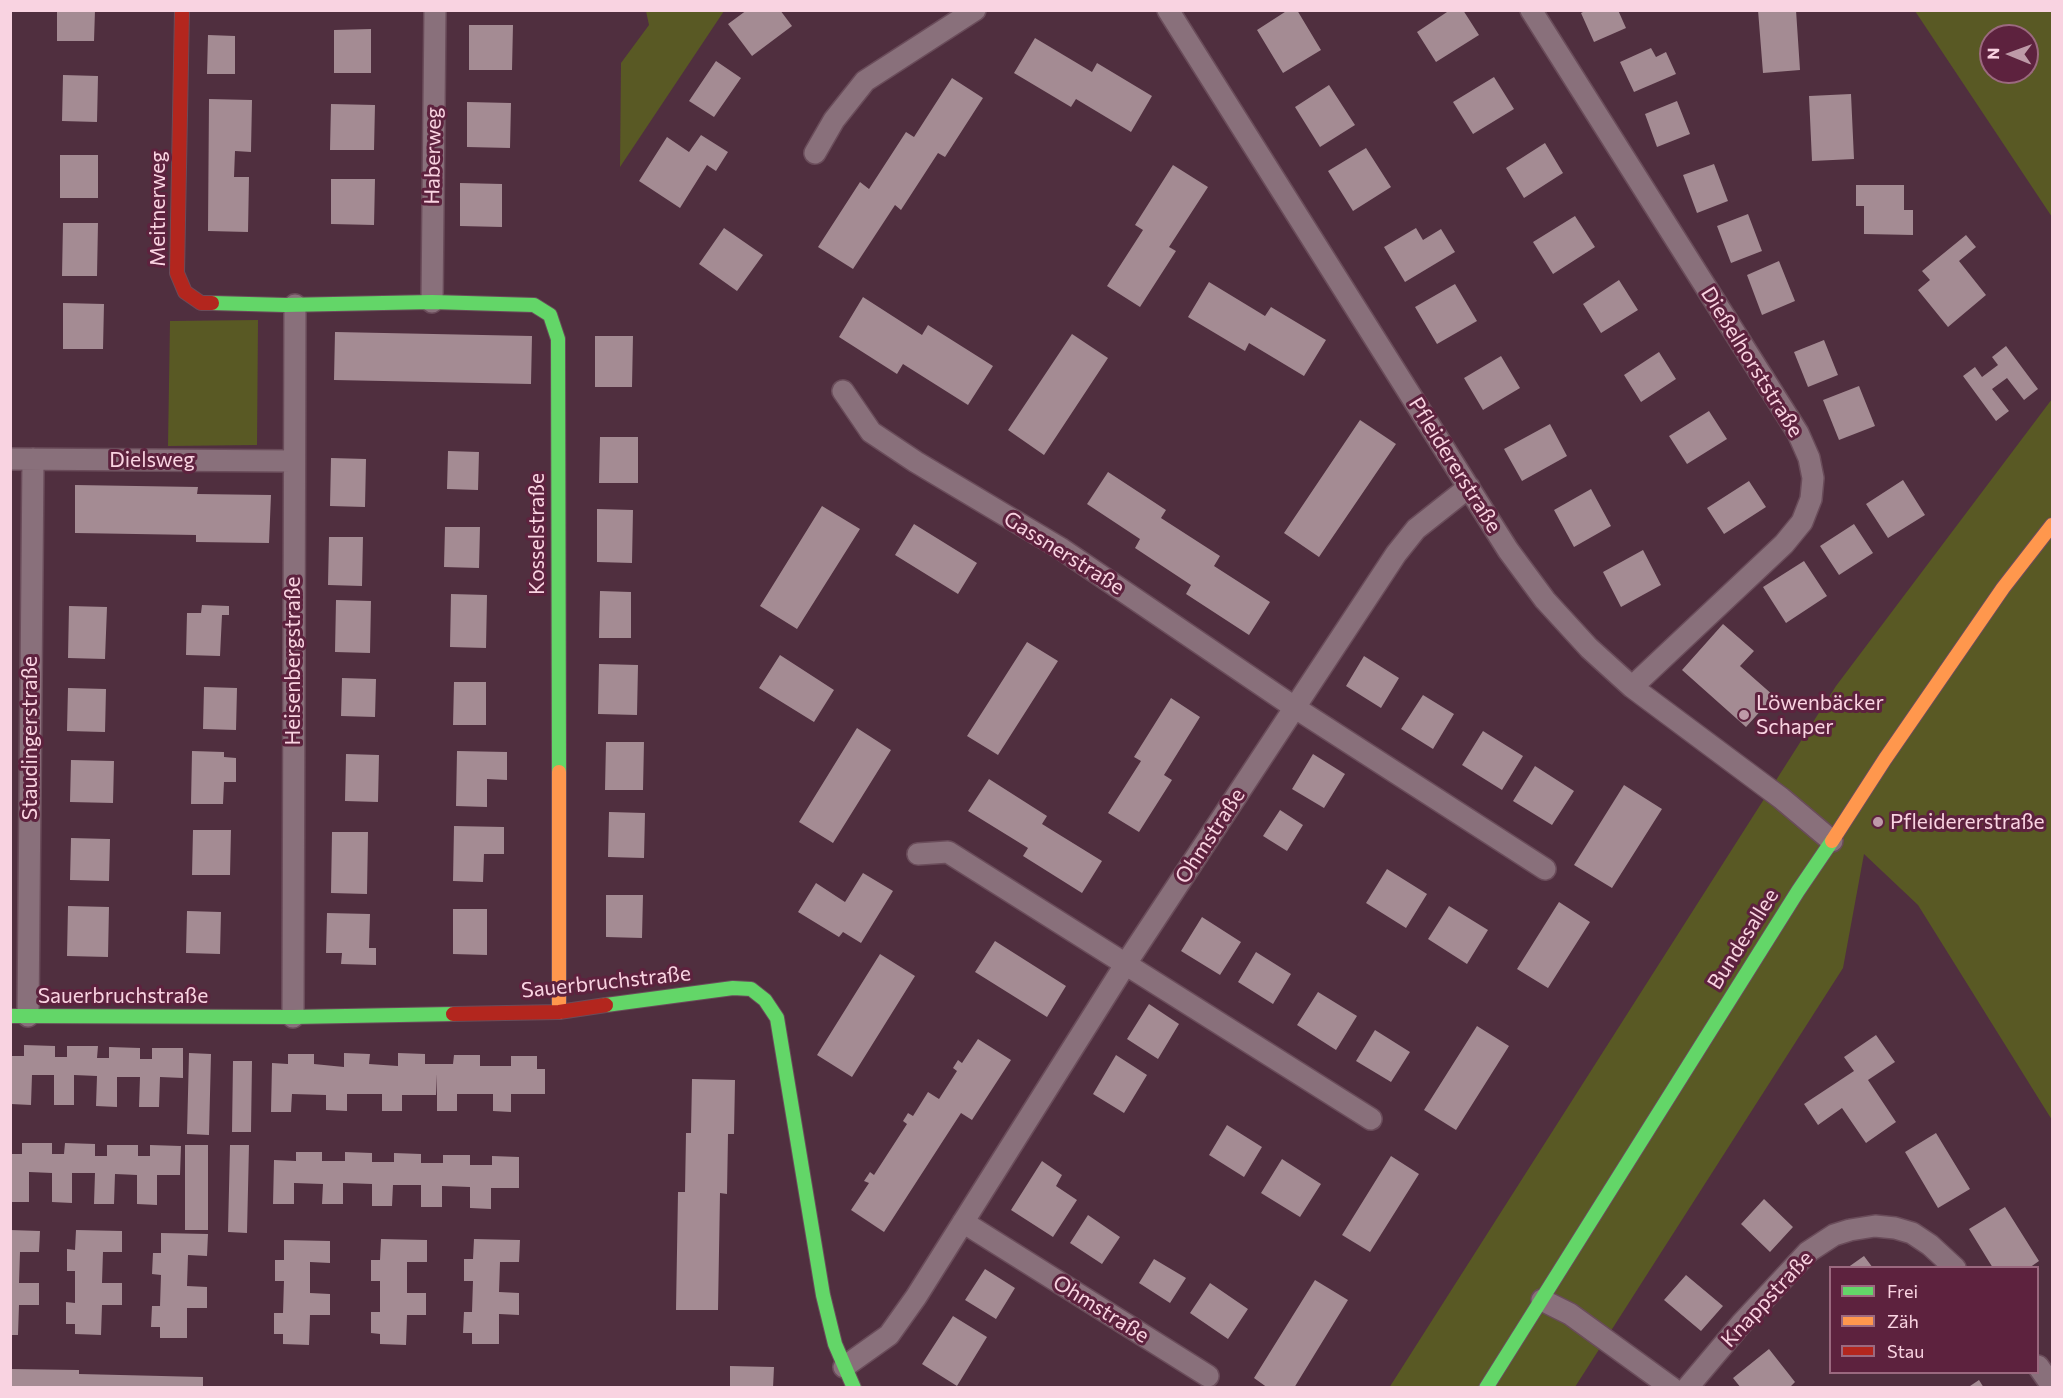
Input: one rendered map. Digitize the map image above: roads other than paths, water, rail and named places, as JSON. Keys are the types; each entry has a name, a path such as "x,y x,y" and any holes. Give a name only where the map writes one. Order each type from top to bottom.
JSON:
{"street":[{"name":"Meitnerweg","path":"183,10 177,273 185,292 201,303 295,304"},
{"name":"Haberweg","path":"432,302 435,10"},
{"path":"815,153 834,120 865,81 975,10"},
{"name":"Pfleidererstraße","path":"1168,10 1469,488 1545,600 1589,648 1632,687 1781,798 1832,841"},
{"name":"Dießelhorststraße","path":"1531,10 1798,433 1809,458 1813,478 1811,499 1802,522 1784,544 1632,687"},
{"name":"Kosselstraße","path":"295,304 432,302 534,305 550,315 555,326 558,339 559,1012"},
{"name":"Heisenbergstraße","path":"293,1017 295,304"},
{"name":"Gassnerstraße","path":"843,391 871,432 916,462 1060,548 1294,707"},
{"name":"Dielsweg","path":"10,459 293,461"},
{"name":"Staudingerstraße","path":"19,1016 33,459"},
{"name":"Ohmstraße","path":"844,1367 890,1335 916,1297 1125,965 1396,554 1416,529 1469,488"},
{"name":"Bundesallee","path":"1486,1388 1761,949 1885,759 2003,588 2052,525"},
{"path":"1294,707 1545,868"},
{"path":"918,854 948,852 1371,1119"},
{"name":"Sauerbruchstraße","path":"19,1016 293,1017 559,1012 733,988 750,989 765,1000 777,1018 823,1295 835,1344 854,1388"},
{"name":"Ohmstraße","path":"963,1222 1208,1376"},
{"name":"Knappstraße","path":"1687,1388 1741,1324 1808,1252 1834,1235 1875,1226 1895,1228 1912,1233 1930,1245 1953,1266"},
{"path":"1542,1300 1570,1314 1672,1388"},
{"path":"2039,1369 2052,1386"}],"place":[{"name":"Löwenbäcker Schaper","path":"1744,715"},
{"name":"Pfleidererstraße","path":"1878,822"}]}
